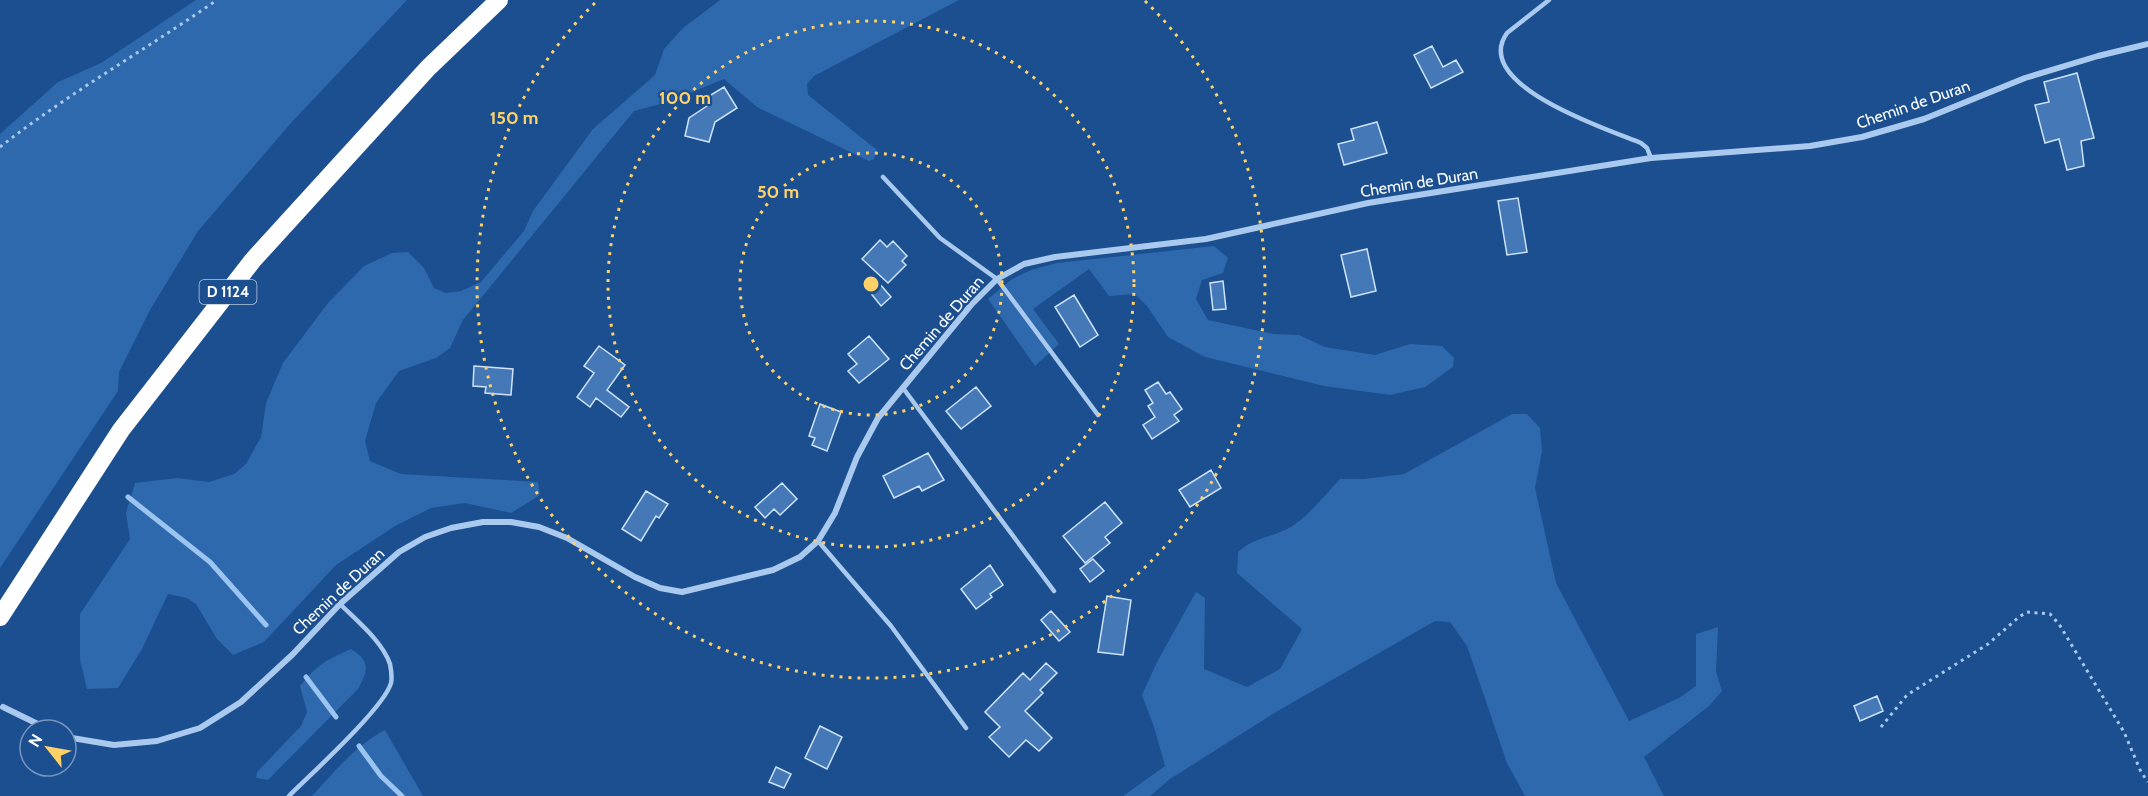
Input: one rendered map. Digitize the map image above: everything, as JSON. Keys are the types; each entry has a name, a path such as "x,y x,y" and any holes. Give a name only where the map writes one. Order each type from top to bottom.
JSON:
{"highway":[{"name":"D 1124","path":"0,617 121,429 253,260 428,68 499,0"}],"street":[{"name":"Chemin de Duran","path":"78,739 114,745 157,741 200,728 241,702 340,604 399,552 425,537 451,528 483,522 511,522 539,527 567,538 635,577 660,588 682,592 772,570 800,557 818,541 835,513 866,436 878,418 971,305 997,279 1024,264 1055,257 1206,239 1368,203 1651,158 1810,146 1862,137 1924,118 2025,78 2148,44"},
{"path":"3,707 25,718"}],"lane":[{"path":"1549,0 1507,33 1500,49 1503,63 1513,76 1557,109 1641,143 1647,148 1651,158"},
{"path":"883,177 940,238 997,279 1098,415"},
{"path":"903,388 1054,591"},
{"path":"818,541 891,626 966,728"},
{"path":"289,796 370,713 384,696 391,681 390,664 379,645 340,604"}],"path":[{"path":"0,147 65,99 217,0"},
{"path":"1881,727 1907,695 1988,644 2019,617 2027,612 2050,614 2059,624 2124,732 2141,772 2148,782"}],"shaded area":[{"path":"196,0 407,0 291,123 198,231 150,310 119,372 118,391 0,568 0,134 58,82 101,63"},
{"path":"720,0 959,0 814,76 807,84 808,95 877,150 874,159 869,161 757,107 724,79 668,102 634,111 463,320 450,348 436,358 399,371 376,403 365,441 370,461 401,474 538,482 540,495 511,513 465,503 431,508 395,526 336,565 264,642 233,655 217,639 196,604 187,598 168,594 142,649 118,688 87,689 80,660 80,614 130,539 126,513 135,483 177,478 209,482 234,474 246,464 261,437 266,403 283,363 328,303 364,266 392,253 408,252 424,268 434,288 446,293 461,291 481,282 524,231 533,211 593,129 655,75 664,49 683,28"},
{"path":"1214,246 1228,258 1223,273 1202,280 1196,299 1208,320 1273,334 1299,335 1325,347 1375,355 1410,344 1442,346 1454,358 1453,367 1425,387 1390,395 1324,386 1205,357 1168,337 1147,306 1135,294 1109,296 1089,269 1033,309 1059,344 1035,366 988,299 1012,279 1031,270 1057,263"},
{"path":"1512,414 1527,414 1540,428 1542,451 1535,488 1556,583 1629,721 1679,698 1696,686 1696,634 1718,627 1716,672 1722,691 1709,706 1644,757 1664,796 1525,796 1507,763 1467,646 1450,622 1435,621 1276,712 1170,779 1150,796 1123,796 1165,766 1142,695 1158,660 1196,592 1205,598 1204,669 1247,687 1280,669 1302,629 1237,573 1238,552 1250,543 1296,524 1340,479 1364,479 1404,474"},
{"path":"351,649 362,658 366,667 358,689 268,780 256,778 257,772 301,726 307,712 300,686 322,664"},
{"path":"385,730 423,796 312,796 355,751"}],"building":[{"path":"1432,46 1443,67 1456,60 1463,72 1431,88 1414,55"},
{"path":"2077,73 2094,138 2081,141 2084,166 2067,170 2059,139 2045,143 2035,105 2049,102 2044,82"},
{"path":"724,87 737,108 715,122 709,142 685,136 689,118 707,106 706,98"},
{"path":"1377,122 1387,153 1344,165 1338,144 1354,140 1351,129"},
{"path":"1518,198 1527,252 1507,255 1498,201"},
{"path":"880,240 887,247 893,241 907,256 902,261 906,265 888,283 862,259"},
{"path":"1367,249 1376,291 1351,297 1341,255"},
{"path":"1223,281 1226,309 1213,310 1210,283"},
{"path":"879,283 891,297 881,306 869,291"},
{"path":"1074,295 1098,335 1080,347 1055,307"},
{"path":"869,336 889,359 859,383 848,371 857,364 848,354"},
{"path":"599,346 625,365 607,390 629,407 621,417 596,398 590,407 577,397 594,373 584,366"},
{"path":"474,366 513,369 511,395 485,393 486,387 473,386"},
{"path":"1158,382 1166,394 1170,392 1182,409 1174,415 1179,421 1152,439 1143,425 1155,417 1148,406 1153,403 1145,390"},
{"path":"976,387 991,406 961,429 946,411"},
{"path":"820,404 841,412 827,451 812,445 815,438 809,436"},
{"path":"928,453 944,480 922,491 919,486 894,498 883,476"},
{"path":"1211,470 1221,488 1190,507 1179,490"},
{"path":"782,483 797,499 780,515 774,509 765,518 755,507"},
{"path":"646,491 668,504 659,518 656,516 641,541 622,529"},
{"path":"1105,502 1122,523 1105,537 1110,543 1085,563 1063,536"},
{"path":"1093,559 1104,571 1090,582 1080,569"},
{"path":"990,565 1003,585 990,594 992,597 976,609 961,589"},
{"path":"1107,596 1131,600 1123,655 1098,652"},
{"path":"1051,611 1070,632 1059,641 1041,620"},
{"path":"1046,663 1057,673 1040,690 1043,693 1025,711 1052,738 1039,751 1026,740 1009,757 989,737 1000,727 985,712 1023,673 1030,680"},
{"path":"1877,696 1883,711 1860,721 1854,706"},
{"path":"820,726 842,737 827,769 805,758"},
{"path":"776,767 791,774 784,788 769,782"}],"waterway":[{"path":"128,497 210,562 266,625"},
{"path":"306,677 336,717"},
{"path":"359,746 381,776 402,796"}]}
